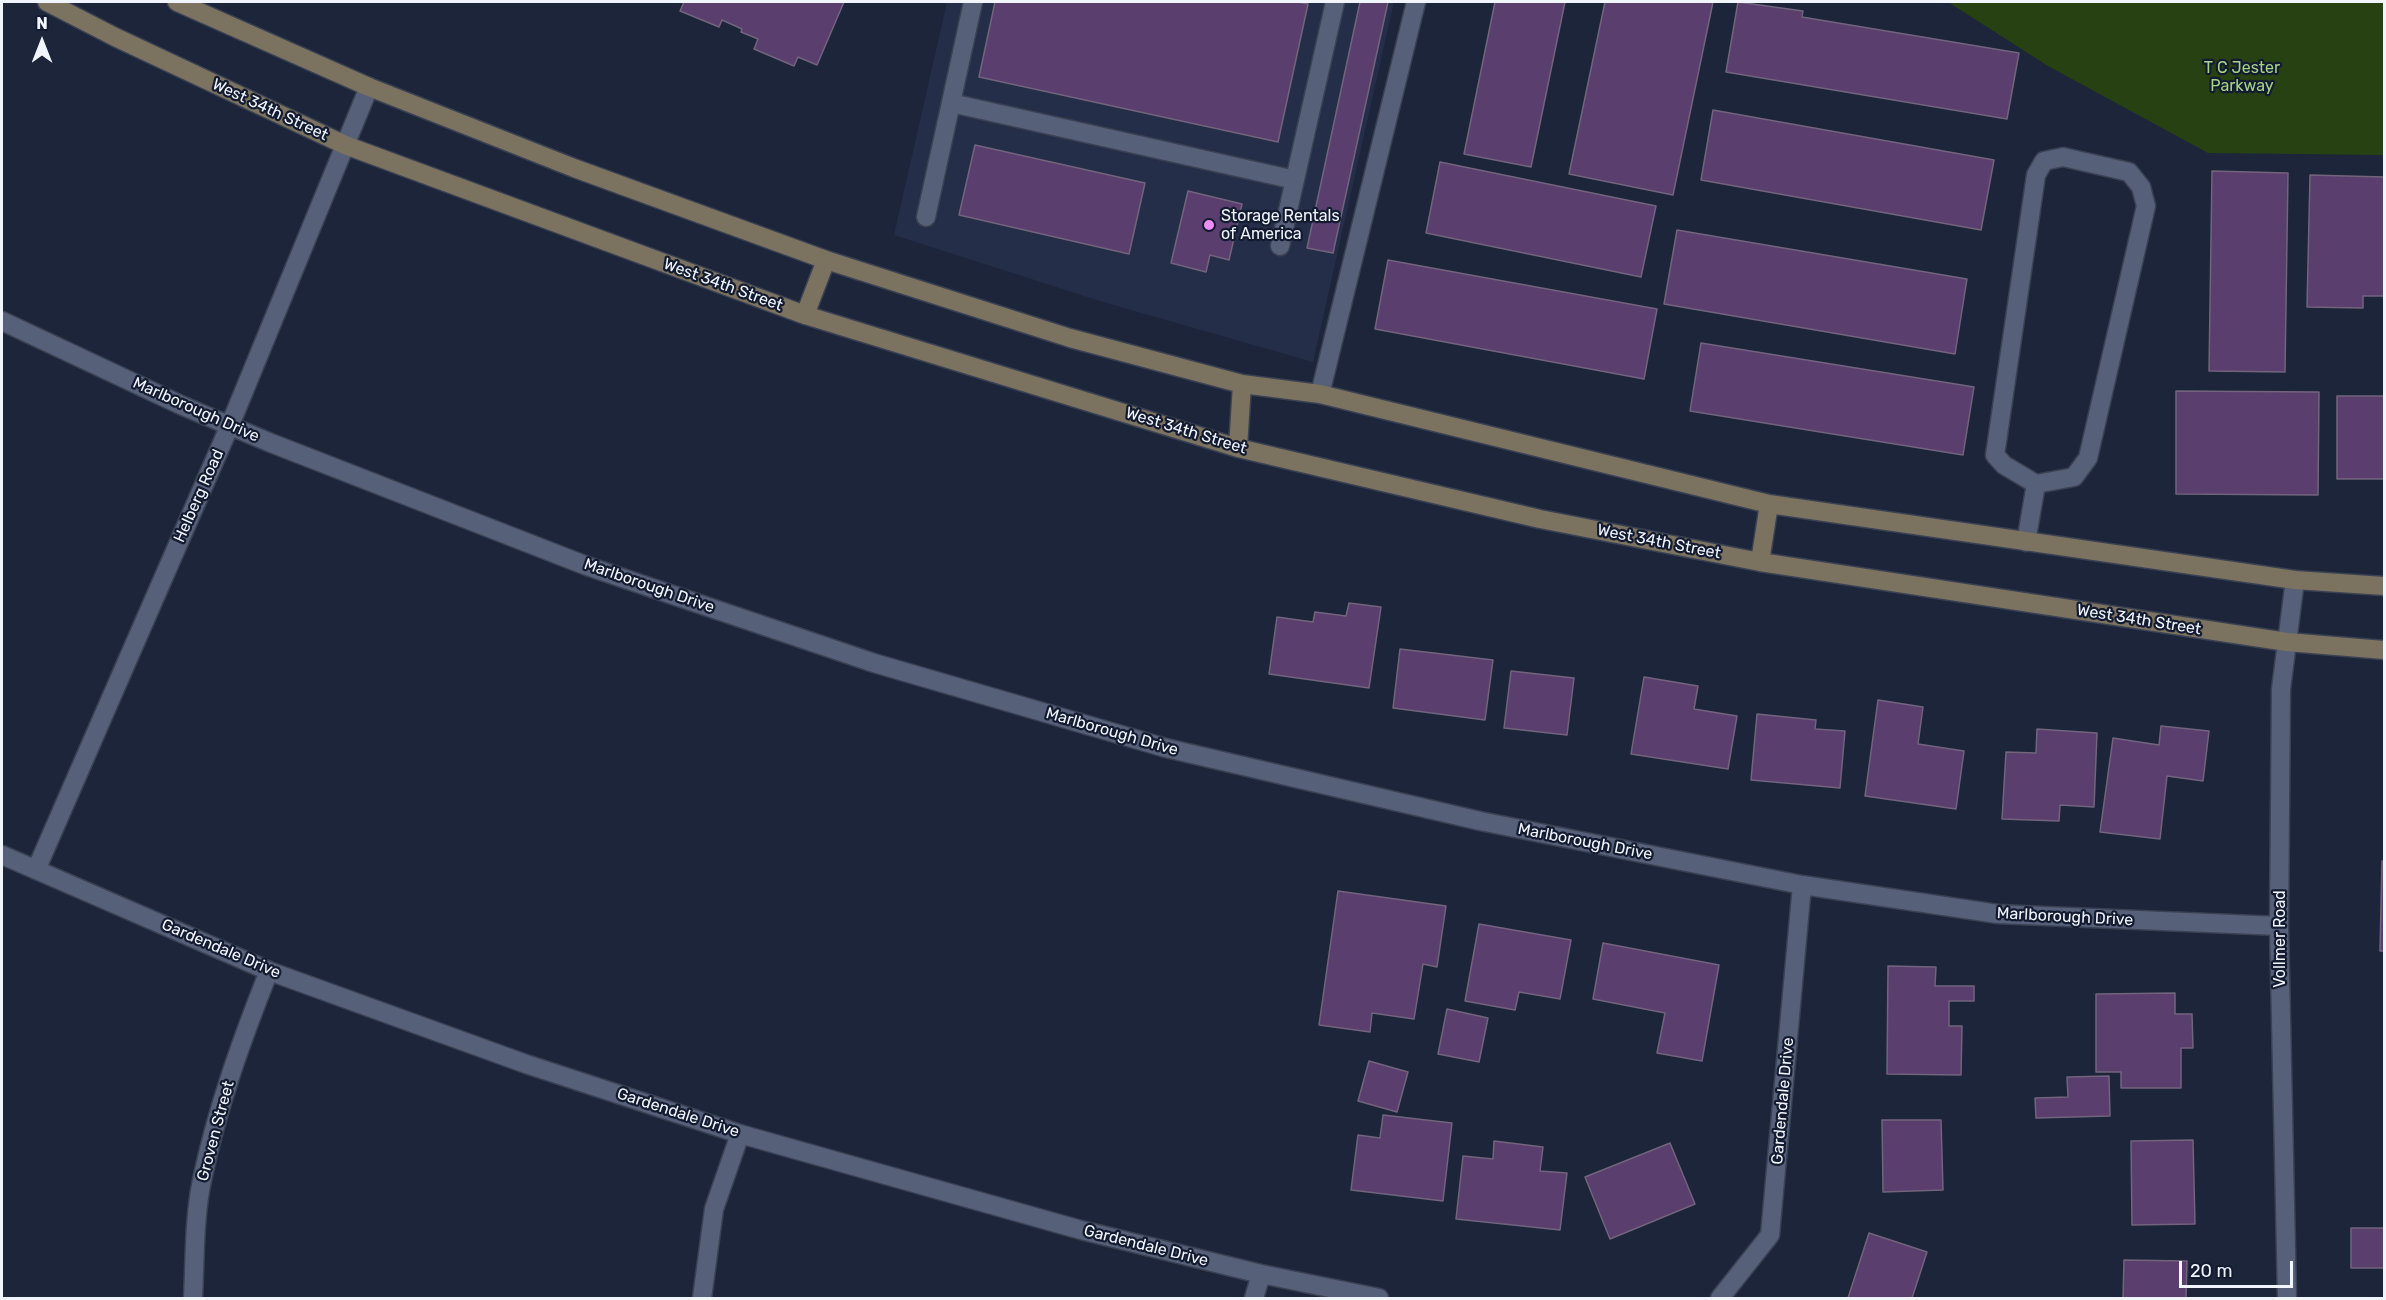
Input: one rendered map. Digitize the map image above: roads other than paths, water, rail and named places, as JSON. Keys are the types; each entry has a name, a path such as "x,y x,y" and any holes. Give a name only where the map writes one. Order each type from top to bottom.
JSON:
{"main road":[{"name":"West 34th Street","path":"47,2 115,37 345,145 805,315 1238,447 1540,519 1760,562 2288,642 2385,650"},
{"path":"177,2 369,87 574,168 826,260 1070,338 1242,384 1320,394 1769,504 2295,580 2385,586"},
{"path":"805,315 826,260"},
{"path":"1238,447 1242,384"},
{"path":"1760,562 1769,504"}],"street":[{"path":"926,217 973,2"},
{"path":"1280,246 1335,2"},
{"path":"1320,394 1416,2"},
{"name":"Helberg Road","path":"36,870 230,425 369,87"},
{"path":"951,103 1295,180"},
{"path":"2063,157 2129,172 2141,187 2146,206 2088,458 2074,477 2036,484 2004,465 1995,454 2036,175 2044,161 2063,157"},
{"name":"Marlborough Drive","path":"2,321 230,425 587,566 874,663 1166,748 1480,821 1802,885 1998,914 2279,926"},
{"path":"2026,542 2036,484"},
{"name":"Vollmer Road","path":"2286,1299 2279,926 2281,689 2295,580"},
{"name":"Gardendale Drive","path":"2,855 269,971 526,1064 740,1134 1081,1230 1261,1274 1379,1299"},
{"name":"Gardendale Drive","path":"1720,1299 1770,1235 1802,885"},
{"name":"Groven Street","path":"193,1299 202,1182 221,1105 246,1029 269,971"},
{"path":"702,1299 714,1209 740,1134"},
{"path":"1254,1299 1261,1274"}],"place":[{"name":"Storage Rentals of America","path":"1209,225"}],"park label":[{"name":"T C Jester Parkway","path":"2242,77"}]}
